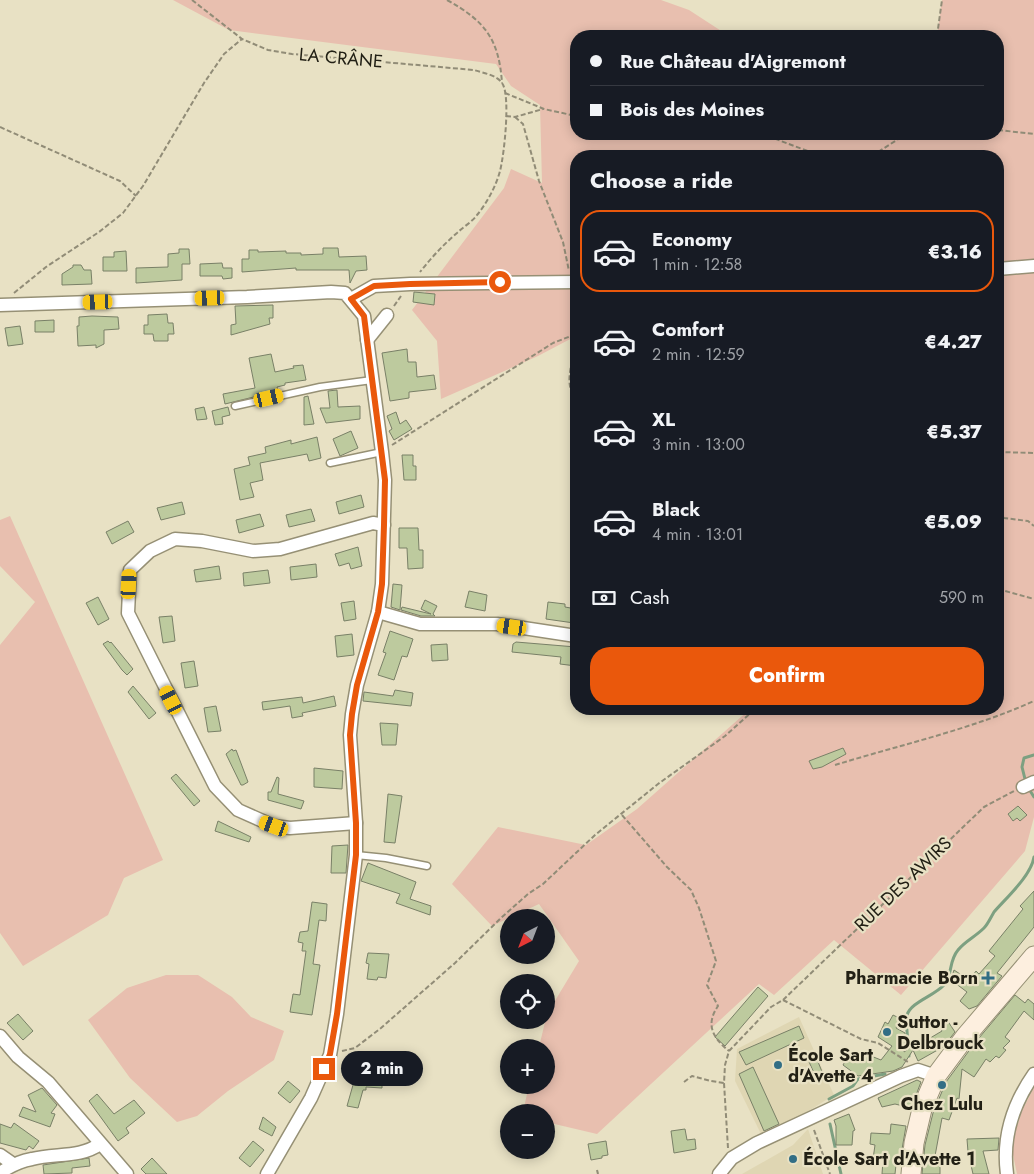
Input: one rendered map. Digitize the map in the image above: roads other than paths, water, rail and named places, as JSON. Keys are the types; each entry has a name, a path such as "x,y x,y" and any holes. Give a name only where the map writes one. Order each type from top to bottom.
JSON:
{"street":[{"path":"1004,268 1034,266"},
{"path":"351,299 374,286 570,282"},
{"path":"3,305 247,297 331,292 345,293 364,316 385,480 382,584 378,612 357,685 350,735 356,823 356,855 338,1006 330,1054 311,1098 267,1174"},
{"path":"367,340 387,315"},
{"path":"356,823 290,828 274,826 238,810 215,786 128,614 130,570 150,550 175,539 202,541 253,551 280,549 373,523 384,525"},
{"path":"378,612 420,624 497,624 570,635"},
{"path":"719,1174 732,1158 757,1143 901,1076 927,1073 965,1037 1034,956"},
{"path":"0,1036 18,1057 48,1082 127,1174"},
{"path":"911,1174 914,1143 922,1109 927,1073"},
{"path":"1007,1174 1004,1156 1012,1116 1020,1094 1034,1074"},
{"path":"0,1173 13,1164 32,1158 89,1151 100,1144"},
{"path":"0,1156 13,1164"}],"lane":[{"path":"235,406 320,387 372,380"},
{"path":"330,463 382,452"},
{"path":"356,855 386,858 427,866"}],"waterway":[{"path":"1026,783 1022,767 1024,758 1034,755"},
{"path":"1029,789 1034,797"},
{"path":"909,1056 906,1023 909,1010 944,985 949,977 953,959 958,950 981,931 994,912 1023,879 1034,857"},
{"path":"829,1099 853,1086 858,1079 885,1074"},
{"path":"830,1124 841,1174"}],"place":[{"name":"Pharmacie Born","path":"988,978"},
{"name":"Suttor - Delbrouck","path":"887,1032"},
{"name":"École Sart d'Avette 4","path":"778,1065"},
{"name":"Chez Lulu","path":"942,1085"},
{"name":"École Sart d'Avette 1","path":"793,1159"}]}
